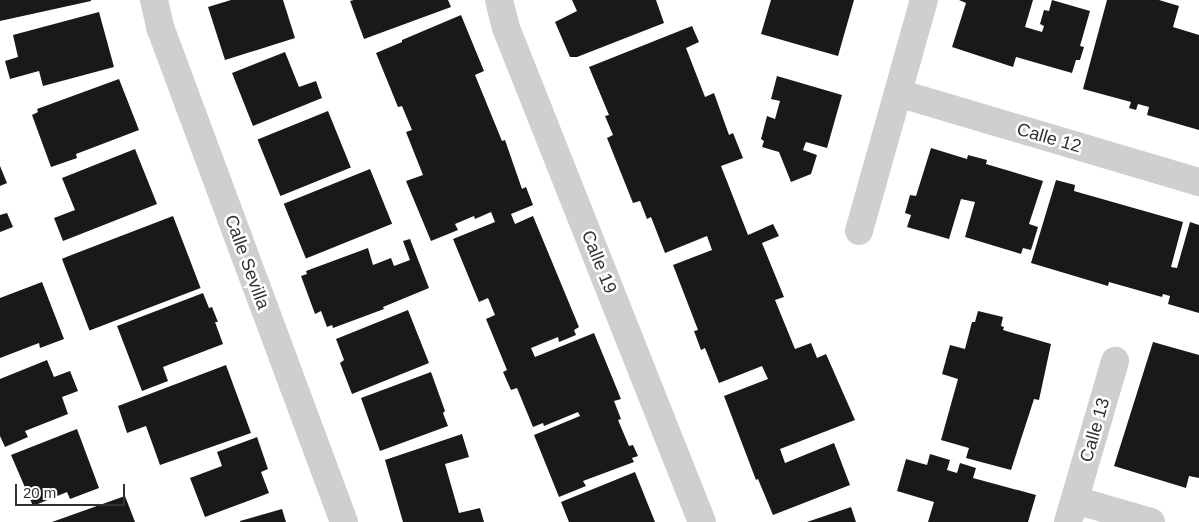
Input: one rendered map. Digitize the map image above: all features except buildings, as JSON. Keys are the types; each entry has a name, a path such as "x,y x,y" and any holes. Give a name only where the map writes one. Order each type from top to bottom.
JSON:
{"street":[{"name":"Calle Sevilla","path":"154,0 160,27 344,522"},
{"name":"Calle 19","path":"498,0 506,28 702,522"},
{"path":"859,231 924,0"},
{"name":"Calle 12","path":"898,93 1199,182"},
{"name":"Calle 13","path":"1115,361 1071,511 1151,522"}]}
